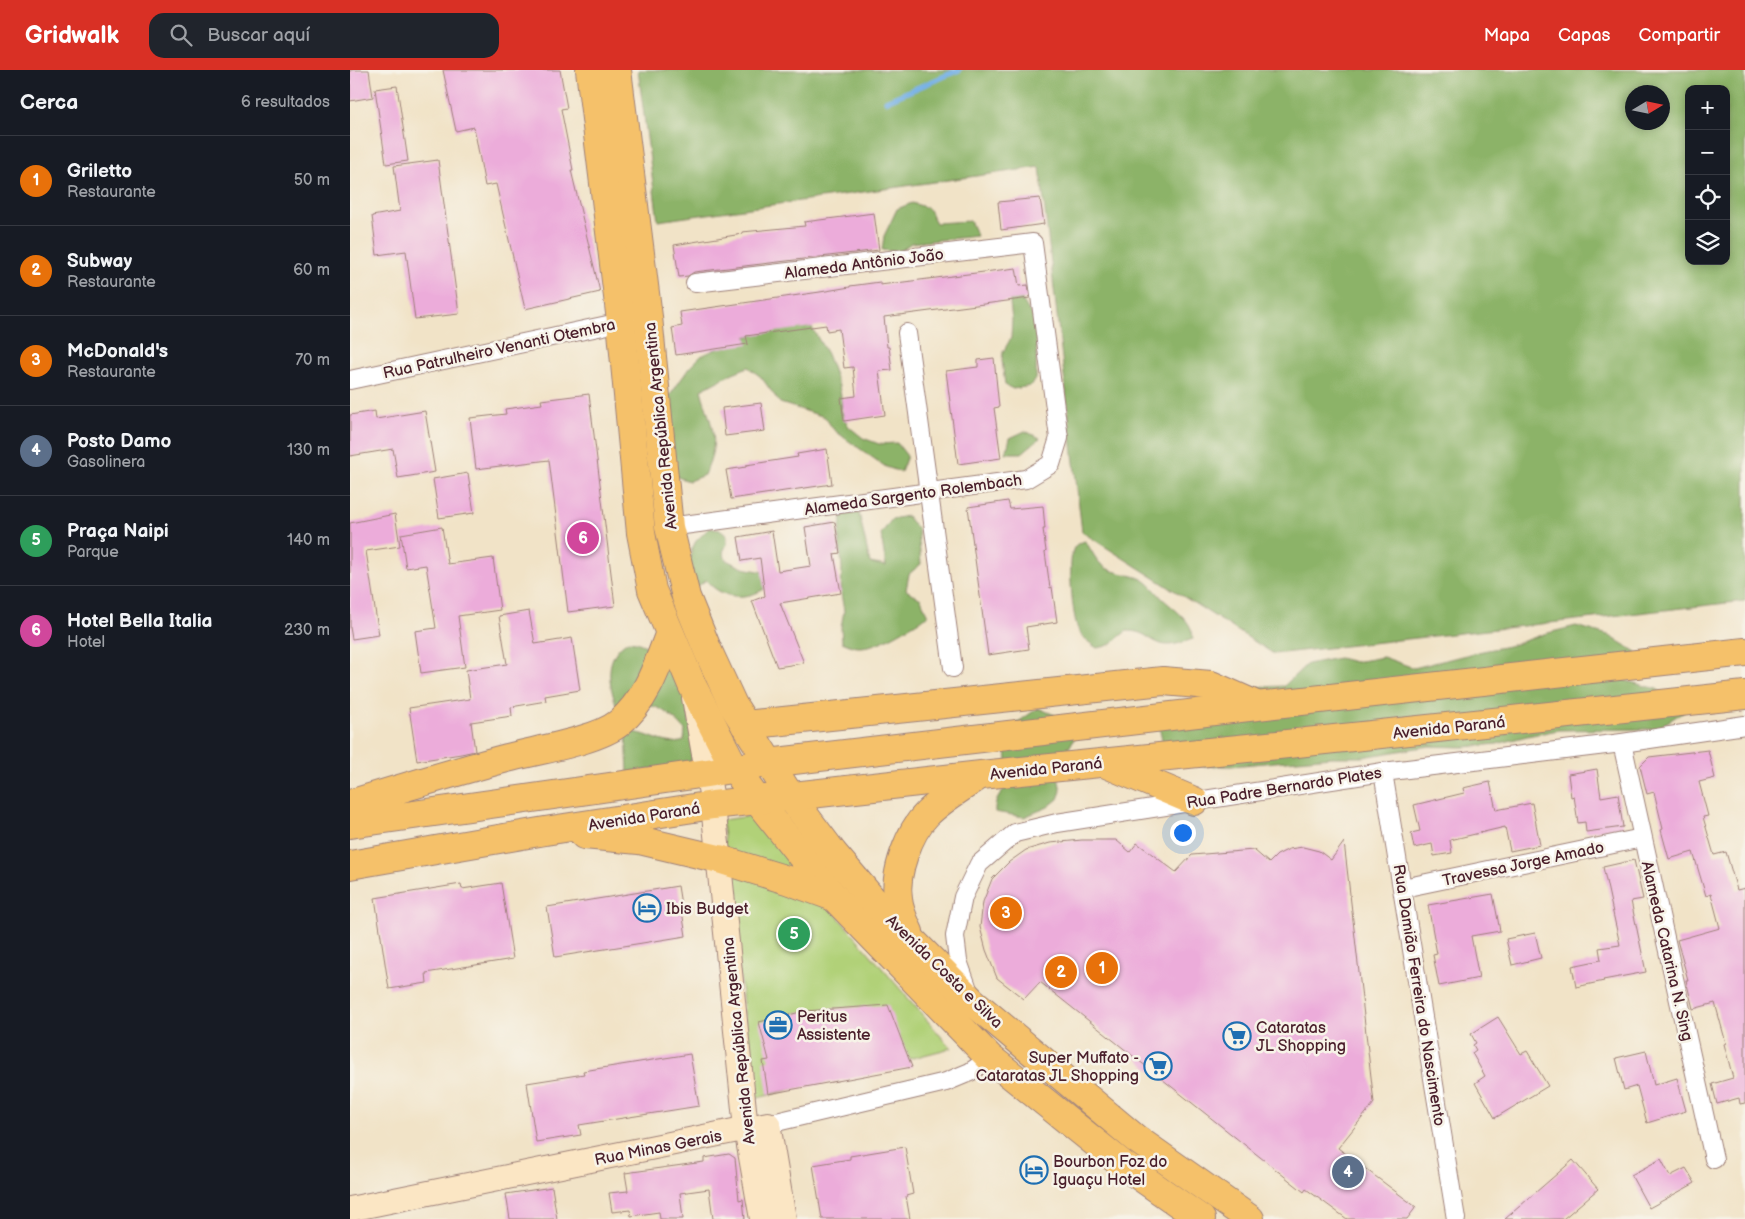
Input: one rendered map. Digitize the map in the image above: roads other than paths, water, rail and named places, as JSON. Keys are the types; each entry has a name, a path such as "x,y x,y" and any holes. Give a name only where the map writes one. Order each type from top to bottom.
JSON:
{"main road":[{"name":"Avenida República Argentina","path":"590,70 621,321 640,533 652,590 669,635 692,685 735,768"},
{"name":"Avenida República Argentina","path":"617,70 648,317 669,527 686,596 708,651 733,706 768,763"},
{"path":"350,804 505,758 598,735 619,723 638,702 654,677 669,635"},
{"name":"Avenida Paraná","path":"350,824 707,774 768,763 1745,652"},
{"path":"744,725 1163,681 1211,685 1257,706"},
{"name":"Avenida República Argentina","path":"692,685 713,805 757,1127 762,1219"},
{"name":"Avenida Paraná","path":"350,865 544,831 713,805 981,774 1287,744 1745,694"},
{"path":"1100,762 1194,802"},
{"name":"Avenida Costa e Silva","path":"768,763 833,853 879,907 973,1002 1135,1138 1250,1219"},
{"name":"Avenida Costa e Silva","path":"735,768 756,800 834,897 990,1058 1122,1164 1201,1219"},
{"path":"912,940 901,915 897,898 898,876 906,846 926,815 981,774"},
{"path":"544,831 639,840 719,859 834,897"},
{"name":"Avenida República Argentina","path":"757,1127 784,1219"},
{"name":"Rua Minas Gerais","path":"350,1209 757,1127"}],"street":[{"name":"Alameda Antônio João","path":"694,283 1033,243"},
{"name":"Alameda Sargento Rolembach","path":"669,527 1026,479 1051,464 1059,438 1033,243"},
{"name":"Rua Patrulheiro Venanti Otembra","path":"350,380 621,321 648,317"},
{"path":"907,333 953,668"},
{"name":"Rua Padre Bernardo Plates","path":"973,1002 958,961 955,936 962,897 979,864 1015,833 1057,823 1383,772 1745,726"},
{"name":"Alameda Catarina N. Sing","path":"1622,743 1714,1159"},
{"name":"Rua Damião Ferreira do Nascimento","path":"1383,772 1456,1219"},
{"name":"Travessa Jorge Amado","path":"1403,888 1642,838"},
{"name":"Rua Minas Gerais","path":"757,1127 946,1082 970,1072 990,1058"}],"waterway":[{"path":"886,101 959,70"}],"place":[{"name":"Hotel Bella Italia","path":"583,538"},
{"name":"Ibis Budget","path":"647,908"},
{"name":"McDonald's","path":"1006,913"},
{"name":"Praça Naipi","path":"794,934"},
{"name":"Griletto","path":"1102,968"},
{"name":"Subway","path":"1061,972"},
{"name":"Peritus Assistente","path":"778,1025"},
{"name":"Cataratas JL Shopping","path":"1237,1036"},
{"name":"Super Muffato - Cataratas JL Shopping","path":"1158,1066"},
{"name":"Bourbon Foz do Iguaçu Hotel","path":"1034,1170"},
{"name":"Posto Damo","path":"1348,1172"}]}
